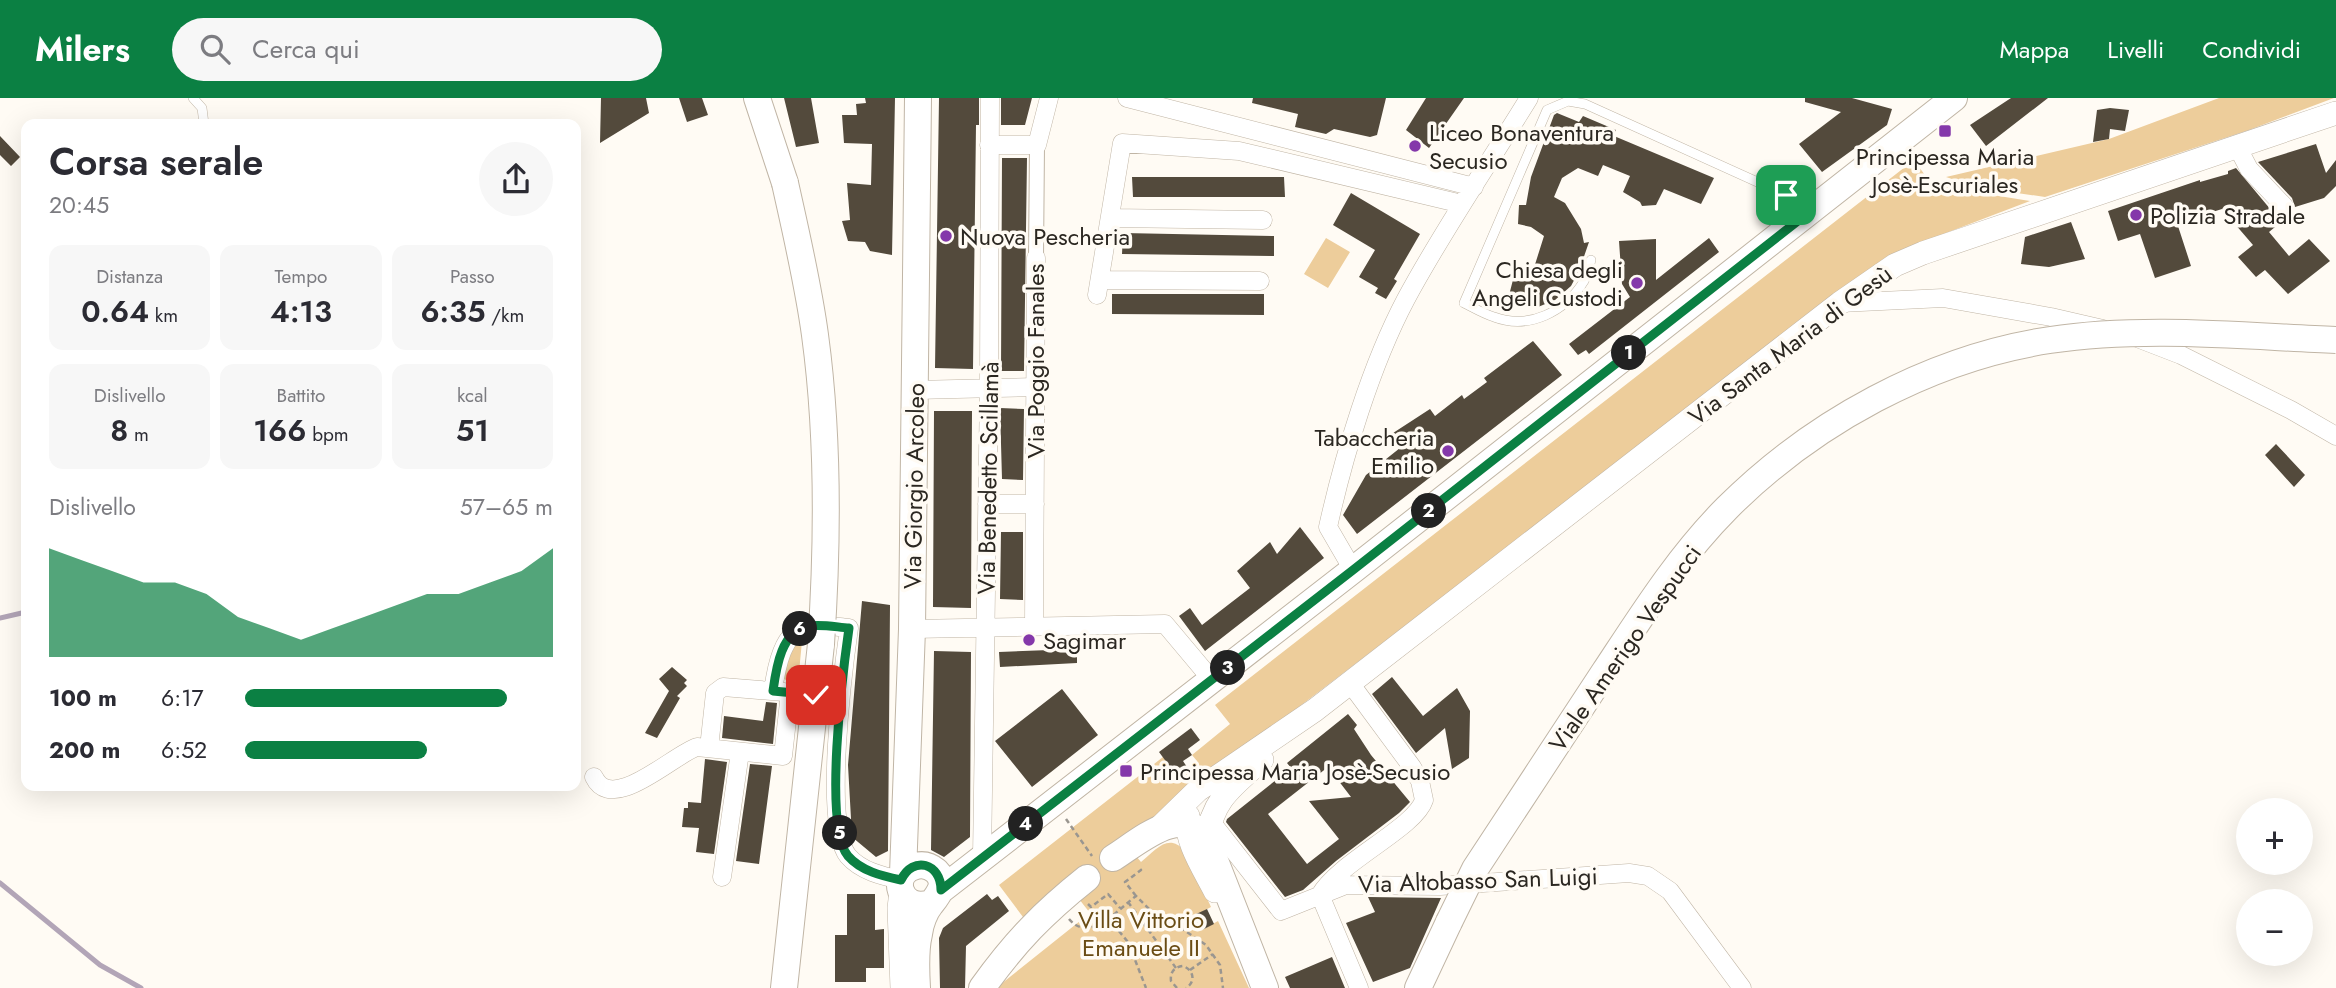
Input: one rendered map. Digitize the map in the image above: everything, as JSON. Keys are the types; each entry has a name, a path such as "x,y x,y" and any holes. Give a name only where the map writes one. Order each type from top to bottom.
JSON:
{"main road":[{"path":"757,98 785,183 811,310 823,412 827,516 821,644 793,693 785,988"},
{"name":"Via Giorgio Arcoleo","path":"902,882 912,629 918,98"},
{"path":"902,984 918,934 936,897 941,880 937,872 929,866 919,864 910,867 902,882 906,900 923,906 936,897 982,858 1212,681 1954,98"},
{"name":"Viale Amerigo Vespucci","path":"1428,986 1449,922 1475,869 1675,568 1727,508 1781,461 1834,424 1893,391 1950,365 2049,340 2150,332 2336,340"},
{"path":"982,988 1008,952 1056,903 1103,872 1191,827 1261,981"}],"street":[{"name":"Via Benedetto Scillamà","path":"982,858 987,627 990,98"},
{"name":"Via Poggio Fanales","path":"1034,626 1037,145 1049,98"},
{"path":"1127,98 1474,187"},
{"path":"1353,570 1328,527 1338,479 1373,375 1405,301 1529,98"},
{"name":"Via Santa Maria di Gesù","path":"1315,710 1840,303 1895,265 1923,253 2336,113"},
{"path":"1260,281 1098,288 1122,143 1239,151 1462,204"},
{"path":"989,145 1037,145"},
{"path":"2238,148 2249,169 2284,206"},
{"path":"1110,218 1263,220"},
{"path":"1840,303 1943,298 2108,330 2181,355 2291,410 2336,436"},
{"path":"915,390 1035,387"},
{"path":"987,504 1035,503"},
{"path":"912,629 1165,624 1212,681"},
{"path":"594,777 603,788 621,789 697,747 783,756 793,693 779,661 785,644 801,628 811,625 849,628 836,775 841,844 847,855 871,872 902,882 899,908 902,984"},
{"path":"1350,683 1412,767 1420,781 1424,800 1416,814 1347,866 1325,886 1320,895 1359,985"},
{"path":"709,748 715,693 723,687 793,693"},
{"path":"1191,827 1198,790 1315,710"},
{"path":"1191,827 1315,710"},
{"path":"722,877 740,752"},
{"name":"Via Altobasso San Luigi","path":"1191,827 1281,911 1346,885 1440,886 1629,873 1648,876 1670,891 1742,988"}],"lane":[{"path":"193,98 202,108 203,119"},
{"path":"1591,260 1584,281 1571,296 1555,310 1538,319 1520,322 1496,318 1464,303 1547,110 1568,101 1585,104 1786,195 1808,213"}],"path":[{"path":"1054,802 1103,872"},
{"path":"1103,872 1141,870 1125,882 1161,921 1175,924 1206,945 1220,965 1223,988"},
{"path":"1103,872 1091,907 1108,894 1120,908"},
{"path":"1056,903 1075,925 1084,930 1095,928 1136,896"},
{"path":"1128,902 1176,968"},
{"path":"1108,918 1128,942 1146,988"},
{"path":"1190,970 1213,954"},
{"path":"1178,988 1173,984 1171,974 1176,968 1183,966 1190,970 1193,976 1189,988"},
{"path":"1169,988 1173,984"}],"green space":[{"path":"2219,98 2334,98 2249,130 2045,197 1976,187 1946,177 2109,139"},
{"name":"Villa Vittorio Emanuele II","path":"1914,160 1935,189 1952,186 2030,201 1946,233 1794,329 1109,852 1136,856 1141,862 1157,848 1168,843 1173,843 1185,851 1211,907 1194,916 1202,930 1218,921 1249,988 996,988 1090,913 1079,899 1026,921 999,885 1163,757 1176,775 1197,761 1192,755 1230,724 1215,705"},
{"path":"1326,238 1350,252 1328,288 1304,274"},
{"path":"802,641 798,683 791,684 782,677 783,670 796,642"}],"building":[{"path":"601,98 646,98 649,113 600,143"},
{"path":"679,98 702,98 708,115 687,122"},
{"path":"784,98 811,98 819,143 796,147"},
{"path":"865,98 895,98 892,255 870,251 865,242 848,241 842,221 850,220 847,183 871,185 872,144 844,143 842,115 857,115 856,104 866,103"},
{"path":"939,98 979,98 979,125 976,125 973,369 935,368"},
{"path":"1001,98 1032,98 1025,125 1001,125"},
{"path":"1253,98 1386,98 1377,135 1370,137 1334,129 1326,134 1295,127 1298,114 1252,103"},
{"path":"1426,98 1464,98 1429,148 1406,130"},
{"path":"1805,98 1852,98 1892,109 1887,125 1822,172 1799,144 1841,112 1805,102"},
{"path":"2011,98 2048,98 1986,146 1970,125"},
{"path":"2097,110 2129,110 2125,131 2110,129 2109,139 2093,142"},
{"path":"1557,113 1579,122 1583,116 1616,130 1614,136 1714,178 1701,204 1664,189 1656,205 1642,206 1623,192 1630,176 1603,165 1598,176 1578,168 1562,178 1554,197 1565,203 1581,229 1584,243 1589,242 1579,271 1571,286 1555,300 1538,307 1506,307 1515,272 1532,274 1544,236 1531,227 1518,224 1519,205 1526,205 1531,177"},
{"path":"0,136 20,157 11,166 0,155"},
{"path":"2316,144 2326,173 2336,160 2336,186 2324,198 2295,207 2292,198 2258,162"},
{"path":"1002,158 1027,158 1024,371 1001,371"},
{"path":"2236,168 2281,222 2269,232 2289,256 2309,239 2330,261 2288,294 2265,270 2256,277 2238,257 2253,245 2222,209 2177,223 2191,266 2155,278 2140,234 2118,241 2108,211 2200,180 2228,174 2228,171"},
{"path":"1132,177 1284,177 1285,197 1133,197"},
{"path":"1351,193 1420,234 1394,279 1397,281 1386,299 1375,293 1378,288 1359,277 1375,250 1333,225"},
{"path":"2071,222 2085,259 2049,267 2021,264 2025,237"},
{"path":"1123,233 1274,236 1274,256 1122,254"},
{"path":"1709,238 1719,252 1589,354 1586,350 1578,355 1569,344 1630,297 1622,284 1619,241 1656,239 1656,280"},
{"path":"1112,294 1264,294 1264,315 1112,314"},
{"path":"1533,341 1562,375 1357,534 1343,515 1366,475 1400,448 1390,435 1430,409 1435,416 1462,395 1464,399 1487,382 1484,378"},
{"path":"1000,408 1024,409 1023,480 1002,479"},
{"path":"934,411 972,411 971,608 933,607"},
{"path":"2276,444 2305,475 2294,487 2265,455"},
{"path":"1300,527 1324,558 1205,651 1179,616 1190,608 1202,625 1250,588 1237,571 1270,542 1277,554"},
{"path":"1001,532 1023,532 1023,600 1000,599"},
{"path":"862,601 890,605 888,851 876,857 852,837 848,765"},
{"path":"1077,649 1077,663 1000,667 999,652"},
{"path":"934,651 971,652 970,837 944,857 931,850"},
{"path":"672,667 687,680 684,683 687,686 677,696 680,698 657,738 645,733 669,691 659,679"},
{"path":"1392,677 1423,716 1457,688 1470,711 1469,758 1452,769 1445,728 1416,753 1372,694"},
{"path":"1062,689 1098,735 1032,787 995,741"},
{"path":"766,702 777,703 773,744 722,738 724,716 763,721"},
{"path":"1348,714 1357,725 1354,729 1371,755 1410,802 1303,890 1285,897 1226,822 1291,768 1287,763","holes":["1328,767 1351,797 1309,801 1339,839 1307,864 1268,814"]},
{"path":"1191,728 1200,740 1188,749 1192,755 1183,761 1187,767 1176,775 1159,752"},
{"path":"705,759 727,762 714,854 696,852 699,828 682,827 684,808 688,808 688,802 701,803"},
{"path":"750,764 772,766 759,864 736,861"},
{"path":"847,894 875,894 875,930 884,929 884,968 866,968 866,982 835,982 835,935 847,935"},
{"path":"987,894 992,900 998,896 1009,911 966,946 965,988 940,988 939,938 943,928"},
{"path":"1368,897 1441,898 1410,968 1373,982 1346,923 1375,912"},
{"path":"1207,909 1214,924 1202,930 1194,915"},
{"path":"1332,957 1345,988 1290,988 1285,977"}],"waterway":[{"path":"0,618 21,613"},
{"path":"0,883 100,965 141,988"}],"place":[{"name":"Principessa Maria Josè-Escuriales","path":"1945,131"},
{"name":"Liceo Bonaventura Secusio","path":"1415,146"},
{"name":"Polizia Stradale","path":"2136,215"},
{"name":"Nuova Pescheria","path":"946,236"},
{"name":"Chiesa degli Angeli Custodi","path":"1637,283"},
{"name":"Tabaccheria Emilio","path":"1448,451"},
{"name":"Sagimar","path":"1029,640"},
{"name":"Principessa Maria Josè-Secusio","path":"1126,771"}],"route":[{"path":"816,695 773,691 775,674 785,644 801,628 811,625 849,628 836,775 841,844 855,862 871,872 887,877 901,880 910,867 919,864 929,866 937,872 941,880 941,890 1808,213 1786,195"}]}
